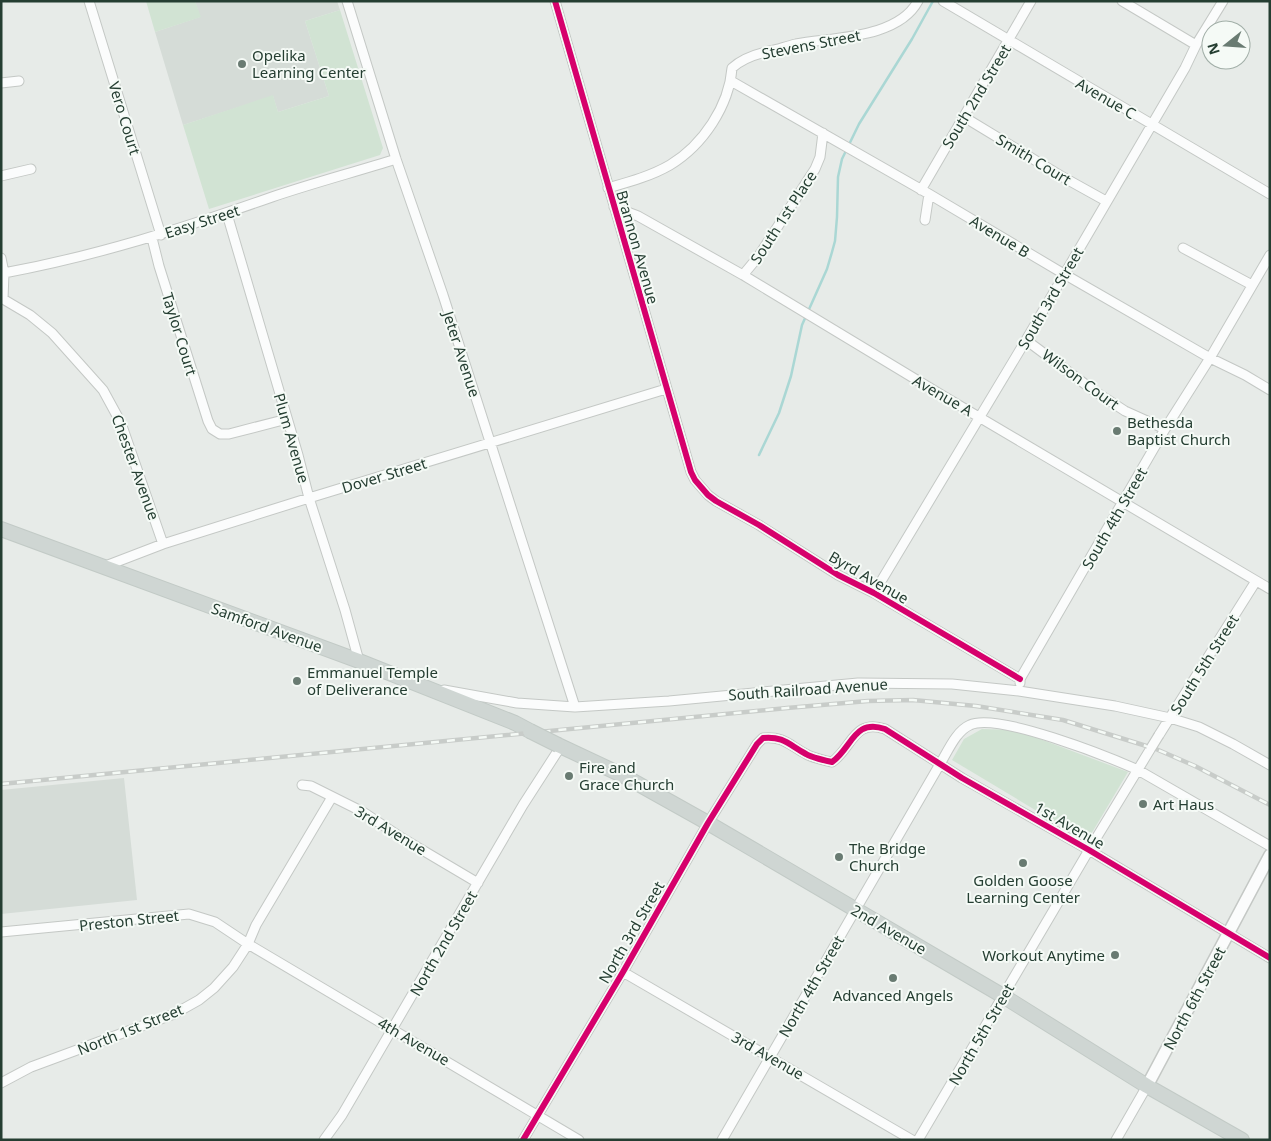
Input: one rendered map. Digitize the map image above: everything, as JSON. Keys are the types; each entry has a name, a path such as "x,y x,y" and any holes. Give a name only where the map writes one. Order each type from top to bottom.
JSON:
{"main road":[{"name":"Samford Avenue","path":"1,529 359,661 515,723 530,731"},
{"name":"2nd Avenue","path":"530,731 624,776 708,823 1002,996 1147,1086 1242,1140"}],"street":[{"name":"Vero Court","path":"89,1 156,236"},
{"name":"Jeter Avenue","path":"347,1 396,159 428,250 575,707"},
{"name":"Brannon Avenue","path":"555,1 691,472 695,480 708,495"},
{"name":"Stevens Street","path":"608,188 668,166 684,156 698,142 724,103 731,81 732,68 739,61 795,44 879,30 911,12 918,1"},
{"name":"Avenue C","path":"943,1 1270,194"},
{"name":"South 2nd Street","path":"925,220 925,192 964,117 1031,1"},
{"path":"1122,1 1196,46"},
{"name":"South 3rd Street","path":"874,593 1026,340 1224,1"},
{"path":"1,83 19,81"},
{"name":"Avenue B","path":"731,81 1210,358 1270,390"},
{"name":"Smith Court","path":"964,117 1106,201"},
{"name":"South 1st Place","path":"820,157 823,133"},
{"name":"South 1st Place","path":"744,275 810,178 820,157 835,140"},
{"name":"Easy Street","path":"4,272 49,265 156,236 396,159"},
{"path":"1,176 31,169"},
{"name":"Avenue A","path":"614,208 638,216 744,275 1270,589"},
{"name":"Plum Avenue","path":"227,214 309,498 345,610 359,661"},
{"name":"Taylor Court","path":"156,236 158,266 195,385 212,429 220,434 229,434 287,419"},
{"path":"1183,248 1252,285"},
{"name":"South 4th Street","path":"1020,679 1165,429 1210,358 1270,255"},
{"name":"Chester Avenue","path":"1,258 4,272 2,301 30,315 52,334 103,390 121,422 163,544"},
{"name":"Wilson Court","path":"1026,340 1093,390 1125,411 1165,429"},
{"name":"Dover Street","path":"103,567 163,544 666,389"},
{"name":"Byrd Avenue","path":"708,495 838,575 874,593 1020,679"},
{"name":"South 5th Street","path":"1151,748 1256,581"},
{"path":"1019,691 1020,679"},
{"name":"South Railroad Avenue","path":"424,686 517,703 575,707 669,701 858,683 952,684 1019,691 1115,706 1170,718 1199,728 1233,744 1270,765"},
{"name":"North 4th Street","path":"722,1140 940,764 962,730 970,724 980,722 1026,729 1139,767"},
{"name":"1st Avenue","path":"857,732 865,726 875,726 884,729 962,778 1089,850 1270,958"},
{"name":"North 3rd Street","path":"523,1140 623,972 708,823 757,744 763,738 774,737 808,756 832,762 841,756 857,732"},
{"name":"North 2nd Street","path":"324,1140 342,1115 393,1030 523,805 560,746"},
{"name":"North 5th Street","path":"918,1140 1151,748"},
{"path":"1139,767 1270,846"},
{"name":"3rd Avenue","path":"302,785 311,786 363,812 402,838 478,882"},
{"name":"North 1st Street","path":"1,1083 31,1068 174,1014 214,988 233,966 248,944 256,925 332,797"},
{"name":"North 6th Street","path":"1116,1140 1147,1086 1270,855"},
{"name":"Preston Street","path":"1,932 189,914 215,922 248,944"},
{"name":"4th Avenue","path":"248,944 579,1140"},
{"name":"3rd Avenue","path":"623,972 912,1140"}],"shaded area":[{"name":"Opelika Learning Center","path":"195,1 337,1 340,10 305,21 329,96 278,112 273,96 183,125 155,32 200,17"},
{"path":"124,778 137,900 1,914 1,790"}],"green space":[{"path":"146,1 195,1 201,17 155,32"},
{"path":"340,10 383,148 380,155 209,209 183,125 273,95 278,112 329,96 305,21"},
{"path":"982,729 1016,730 1128,772 1087,841 952,760 964,739"}],"waterway":[{"path":"759,455 779,413 791,376 802,325 827,269 832,252 837,217 838,177 842,159 859,124 912,39 933,1"}],"railway":[{"path":"1,784 787,708 868,701 913,700 976,706 1063,720 1156,749 1195,766 1270,805"}],"cycle path":[{"path":"555,1 691,472 695,480 716,501 759,525 838,575 874,593 1020,679"},
{"path":"523,1140 623,972 708,823 757,744 763,738 776,738 808,755 832,762 860,731 875,727 885,729 962,778 1089,850 1270,958"}],"place":[{"name":"Opelika Learning Center","path":"242,64"},
{"name":"Bethesda Baptist Church","path":"1117,431"},
{"name":"Emmanuel Temple of Deliverance","path":"297,681"},
{"name":"Fire and Grace Church","path":"569,776"},
{"name":"Art Haus","path":"1143,804"},
{"name":"The Bridge Church","path":"839,857"},
{"name":"Golden Goose Learning Center","path":"1023,863"},
{"name":"Workout Anytime","path":"1115,955"},
{"name":"Advanced Angels","path":"893,978"}]}
